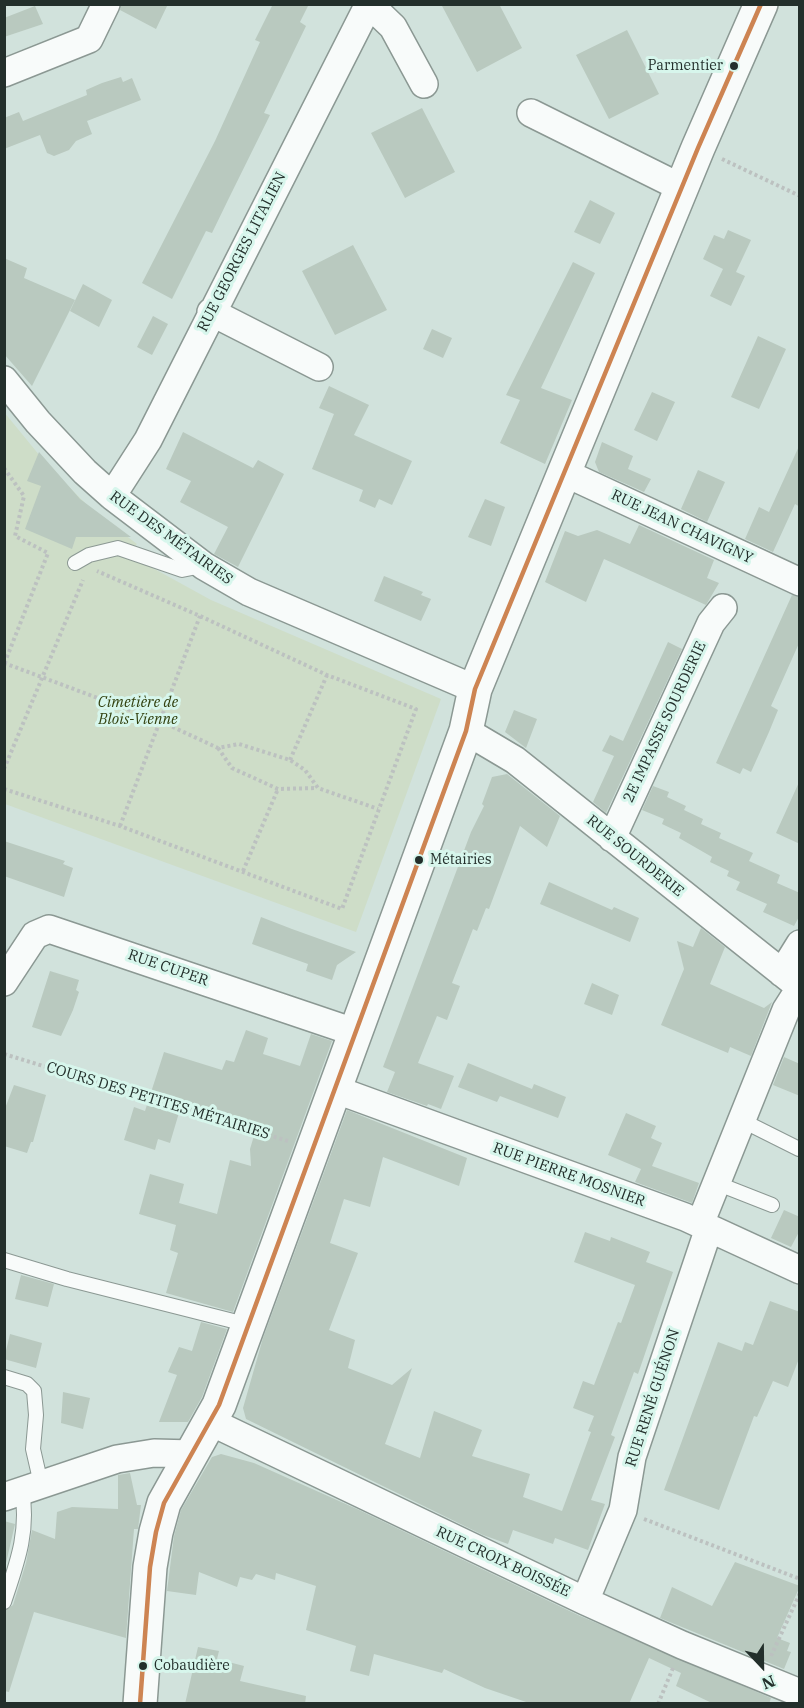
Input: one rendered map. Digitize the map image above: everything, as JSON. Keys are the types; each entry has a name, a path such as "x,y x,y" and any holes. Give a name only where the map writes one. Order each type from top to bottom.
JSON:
{"street":[{"path":"4,73 89,39 106,4"},
{"path":"369,4 393,27 424,84"},
{"name":"RUE GEORGES LITALIEN","path":"112,496 148,440 369,4"},
{"path":"140,1704 150,1567 164,1503 211,1422 466,731 475,689 698,148 761,4"},
{"path":"531,113 682,188"},
{"path":"211,312 319,367"},
{"name":"RUE DES MÉTAIRIES","path":"4,380 64,452 112,496 204,566 249,592 475,689"},
{"name":"RUE JEAN CHAVIGNY","path":"565,473 800,582"},
{"name":"2E IMPASSE SOURDERIE","path":"612,838 711,623 723,608"},
{"name":"RUE SOURDERIE","path":"466,731 515,760 794,983"},
{"name":"RUE CUPER","path":"4,982 35,935 50,929 354,1032"},
{"name":"RUE RENÉ GUÉNON","path":"585,1601 623,1510 632,1457 716,1183 786,1010 794,983 800,944"},
{"name":"RUE PIERRE MOSNIER","path":"334,1089 704,1226 800,1270"},
{"name":"RUE CROIX BOISSÉE","path":"211,1422 585,1601 682,1645 800,1693"},
{"path":"22,1491 117,1459 154,1453 192,1454"}],"lane":[{"path":"82,565 90,555 118,548 182,570 204,566"},
{"path":"749,1100 799,1149"},
{"path":"716,1183 772,1204"},
{"path":"4,1260 67,1279 249,1324"},
{"path":"4,1377 27,1384 34,1391 36,1415 33,1449 22,1491 26,1513 25,1533 4,1602"}],"path":[{"path":"698,148 800,196"},
{"path":"4,468 24,496 15,536 48,553 5,663 162,722 218,748 232,768 278,789 318,788 378,809"},
{"path":"4,789 120,826 342,909 416,709 327,675 200,615 82,565"},
{"path":"4,769 83,578"},
{"path":"120,826 162,722 200,615"},
{"path":"290,760 327,675"},
{"path":"218,748 239,744 290,760 305,770 318,788"},
{"path":"243,872 278,789"},
{"name":"COURS DES PETITES MÉTAIRIES","path":"4,1054 312,1149"},
{"path":"623,1510 800,1580"},
{"path":"761,1678 800,1593"},
{"path":"658,1704 682,1645"}],"green space":[{"name":"Cimetière de Blois-Vienne","path":"4,412 49,467 90,508 137,544 128,554 129,560 140,561 211,600 441,699 356,932 5,804"}],"building":[{"path":"121,4 168,4 156,29 120,10"},
{"path":"273,4 309,4 300,22 306,26 264,113 270,115 212,233 206,231 172,299 142,283 215,141 260,42 255,40"},
{"path":"441,4 499,4 522,48 477,72"},
{"path":"35,6 43,24 4,37 4,18"},
{"path":"627,30 659,94 609,119 576,55"},
{"path":"121,77 123,82 132,78 141,100 87,121 92,134 76,141 69,150 54,156 47,153 40,135 4,149 4,118 19,112 23,121 87,95 86,90"},
{"path":"422,108 455,172 405,198 371,133"},
{"path":"590,200 615,213 600,244 574,232"},
{"path":"728,230 751,240 736,272 745,276 731,306 710,296 723,269 703,259 714,235 724,239"},
{"path":"353,245 387,310 335,335 302,271"},
{"path":"4,258 27,268 24,278 75,300 32,386 4,354"},
{"path":"573,262 595,273 541,388 572,400 545,464 500,443 520,400 506,395"},
{"path":"83,284 112,300 99,327 70,311"},
{"path":"153,316 168,324 152,355 137,347"},
{"path":"432,329 452,338 443,358 423,349"},
{"path":"758,336 786,349 759,409 731,397"},
{"path":"329,386 369,405 354,435 412,461 392,505 379,499 375,508 359,501 363,490 312,469 334,414 319,408"},
{"path":"652,392 675,402 657,441 634,430"},
{"path":"183,432 253,468 258,460 284,474 238,567 214,554 228,527 180,502 191,481 166,469"},
{"path":"602,442 633,456 628,469 651,479 644,492 599,472 595,462"},
{"path":"800,444 800,507 795,504 773,552 745,539 759,507 769,512"},
{"path":"39,452 80,499 131,537 76,537 72,549 25,529 41,486 27,481"},
{"path":"698,470 725,482 707,522 681,509"},
{"path":"485,499 505,507 491,546 468,537"},
{"path":"639,525 714,560 707,578 719,583 706,605 604,559 586,602 545,582 565,531 578,536 597,530 630,544"},
{"path":"384,576 423,592 421,595 431,599 421,621 374,601"},
{"path":"792,595 800,597 800,641 771,706 778,710 751,772 743,768 740,774 716,763"},
{"path":"668,642 682,649 606,813 593,802 614,756 602,751 610,735 623,741"},
{"path":"514,710 537,719 526,748 505,732"},
{"path":"507,774 560,816 547,847 520,826 489,909 486,908 477,931 473,929 452,983 460,986 447,1020 437,1016 418,1063 454,1076 441,1109 428,1104 427,1106 387,1092 395,1072 383,1067 471,832 484,806 482,804 492,777"},
{"path":"800,780 800,844 776,833"},
{"path":"653,786 669,792 667,797 686,806 684,810 703,819 701,824 721,833 719,838 753,853 749,861 780,875 777,883 800,893 800,915 794,926 763,912 767,904 736,890 740,882 727,876 729,871 710,862 712,857 679,838 681,833 662,824 664,819 642,810"},
{"path":"4,841 65,861 63,864 73,868 64,897 4,876"},
{"path":"549,882 612,910 614,907 639,918 630,942 540,904"},
{"path":"261,917 356,952 337,965 332,980 306,971 308,964 252,944"},
{"path":"701,928 725,947 710,984 764,1008 772,1002 751,1056 730,1047 728,1053 661,1025 684,969 677,941 693,947"},
{"path":"50,971 79,980 76,990 79,992 61,1036 32,1027"},
{"path":"592,983 619,995 612,1015 584,1004"},
{"path":"246,1030 268,1038 263,1054 300,1066 311,1034 332,1041 233,1312 166,1293 178,1253 170,1250 176,1225 139,1214 150,1174 184,1184 179,1203 217,1214 230,1160 251,1166 250,1149 256,1129 181,1106 170,1143 158,1139 155,1150 124,1140 134,1107 145,1111 164,1052 222,1070 226,1060 234,1062"},
{"path":"784,1057 800,1064 800,1096 773,1085"},
{"path":"468,1063 532,1089 534,1084 566,1097 558,1118 500,1096 497,1102 458,1087"},
{"path":"14,1085 46,1095 33,1142 27,1153 4,1146 4,1111"},
{"path":"347,1110 467,1158 459,1186 383,1157 370,1207 344,1199 330,1243 358,1253 329,1330 355,1340 348,1368 392,1385 412,1368 385,1444 420,1458 434,1411 482,1430 472,1456 530,1474 523,1497 562,1511 591,1432 588,1431 594,1416 573,1408 583,1381 594,1385 635,1285 574,1262 585,1232 610,1241 611,1237 650,1252 646,1262 673,1272 638,1374 634,1372 611,1435 615,1437 591,1500 605,1504 588,1550 555,1538 553,1544 513,1530 508,1544 483,1535 246,1419 243,1408 263,1338"},
{"path":"626,1113 656,1126 651,1138 662,1143 652,1166 699,1183 692,1203 635,1182 641,1169 608,1155"},
{"path":"784,1210 800,1217 800,1230 791,1247 771,1238"},
{"path":"21,1275 54,1284 48,1307 15,1299"},
{"path":"770,1301 800,1312 800,1356 788,1387 773,1381 757,1417 754,1416 719,1510 664,1490 718,1342 742,1351 745,1342 753,1345"},
{"path":"201,1322 227,1329 202,1397 188,1422 159,1422 177,1375 168,1372 179,1347 192,1351"},
{"path":"10,1334 42,1343 36,1368 4,1359"},
{"path":"63,1392 90,1398 83,1429 61,1423"},
{"path":"221,1454 254,1463 357,1509 578,1615 771,1698 769,1704 714,1704 676,1686 681,1673 649,1658 629,1704 532,1704 485,1688 444,1669 442,1673 374,1654 369,1676 350,1671 356,1646 306,1630 316,1586 276,1573 275,1580 256,1574 252,1580 240,1577 237,1587 199,1572 196,1595 167,1591 174,1536 181,1510 212,1457"},
{"path":"130,1473 137,1505 141,1505 138,1529 134,1529 126,1638 34,1612 9,1692 4,1691 4,1611 13,1605 26,1563 32,1530 55,1539 57,1512 72,1507 118,1509 118,1475"},
{"path":"4,1521 15,1524 4,1572"},
{"path":"735,1562 800,1586 777,1638 790,1643 787,1651 791,1652 784,1669 660,1618 672,1587 712,1606"},
{"path":"198,1647 219,1651 217,1659 244,1666 240,1681 306,1696 305,1704 185,1704"}],"transit line":[{"path":"140,1704 150,1567 164,1503 219,1405 466,731 475,689 698,148 761,4"}],"place":[{"name":"Parmentier","path":"734,66"},
{"name":"Métairies","path":"419,860"},
{"name":"Cobaudière","path":"143,1666"}]}
